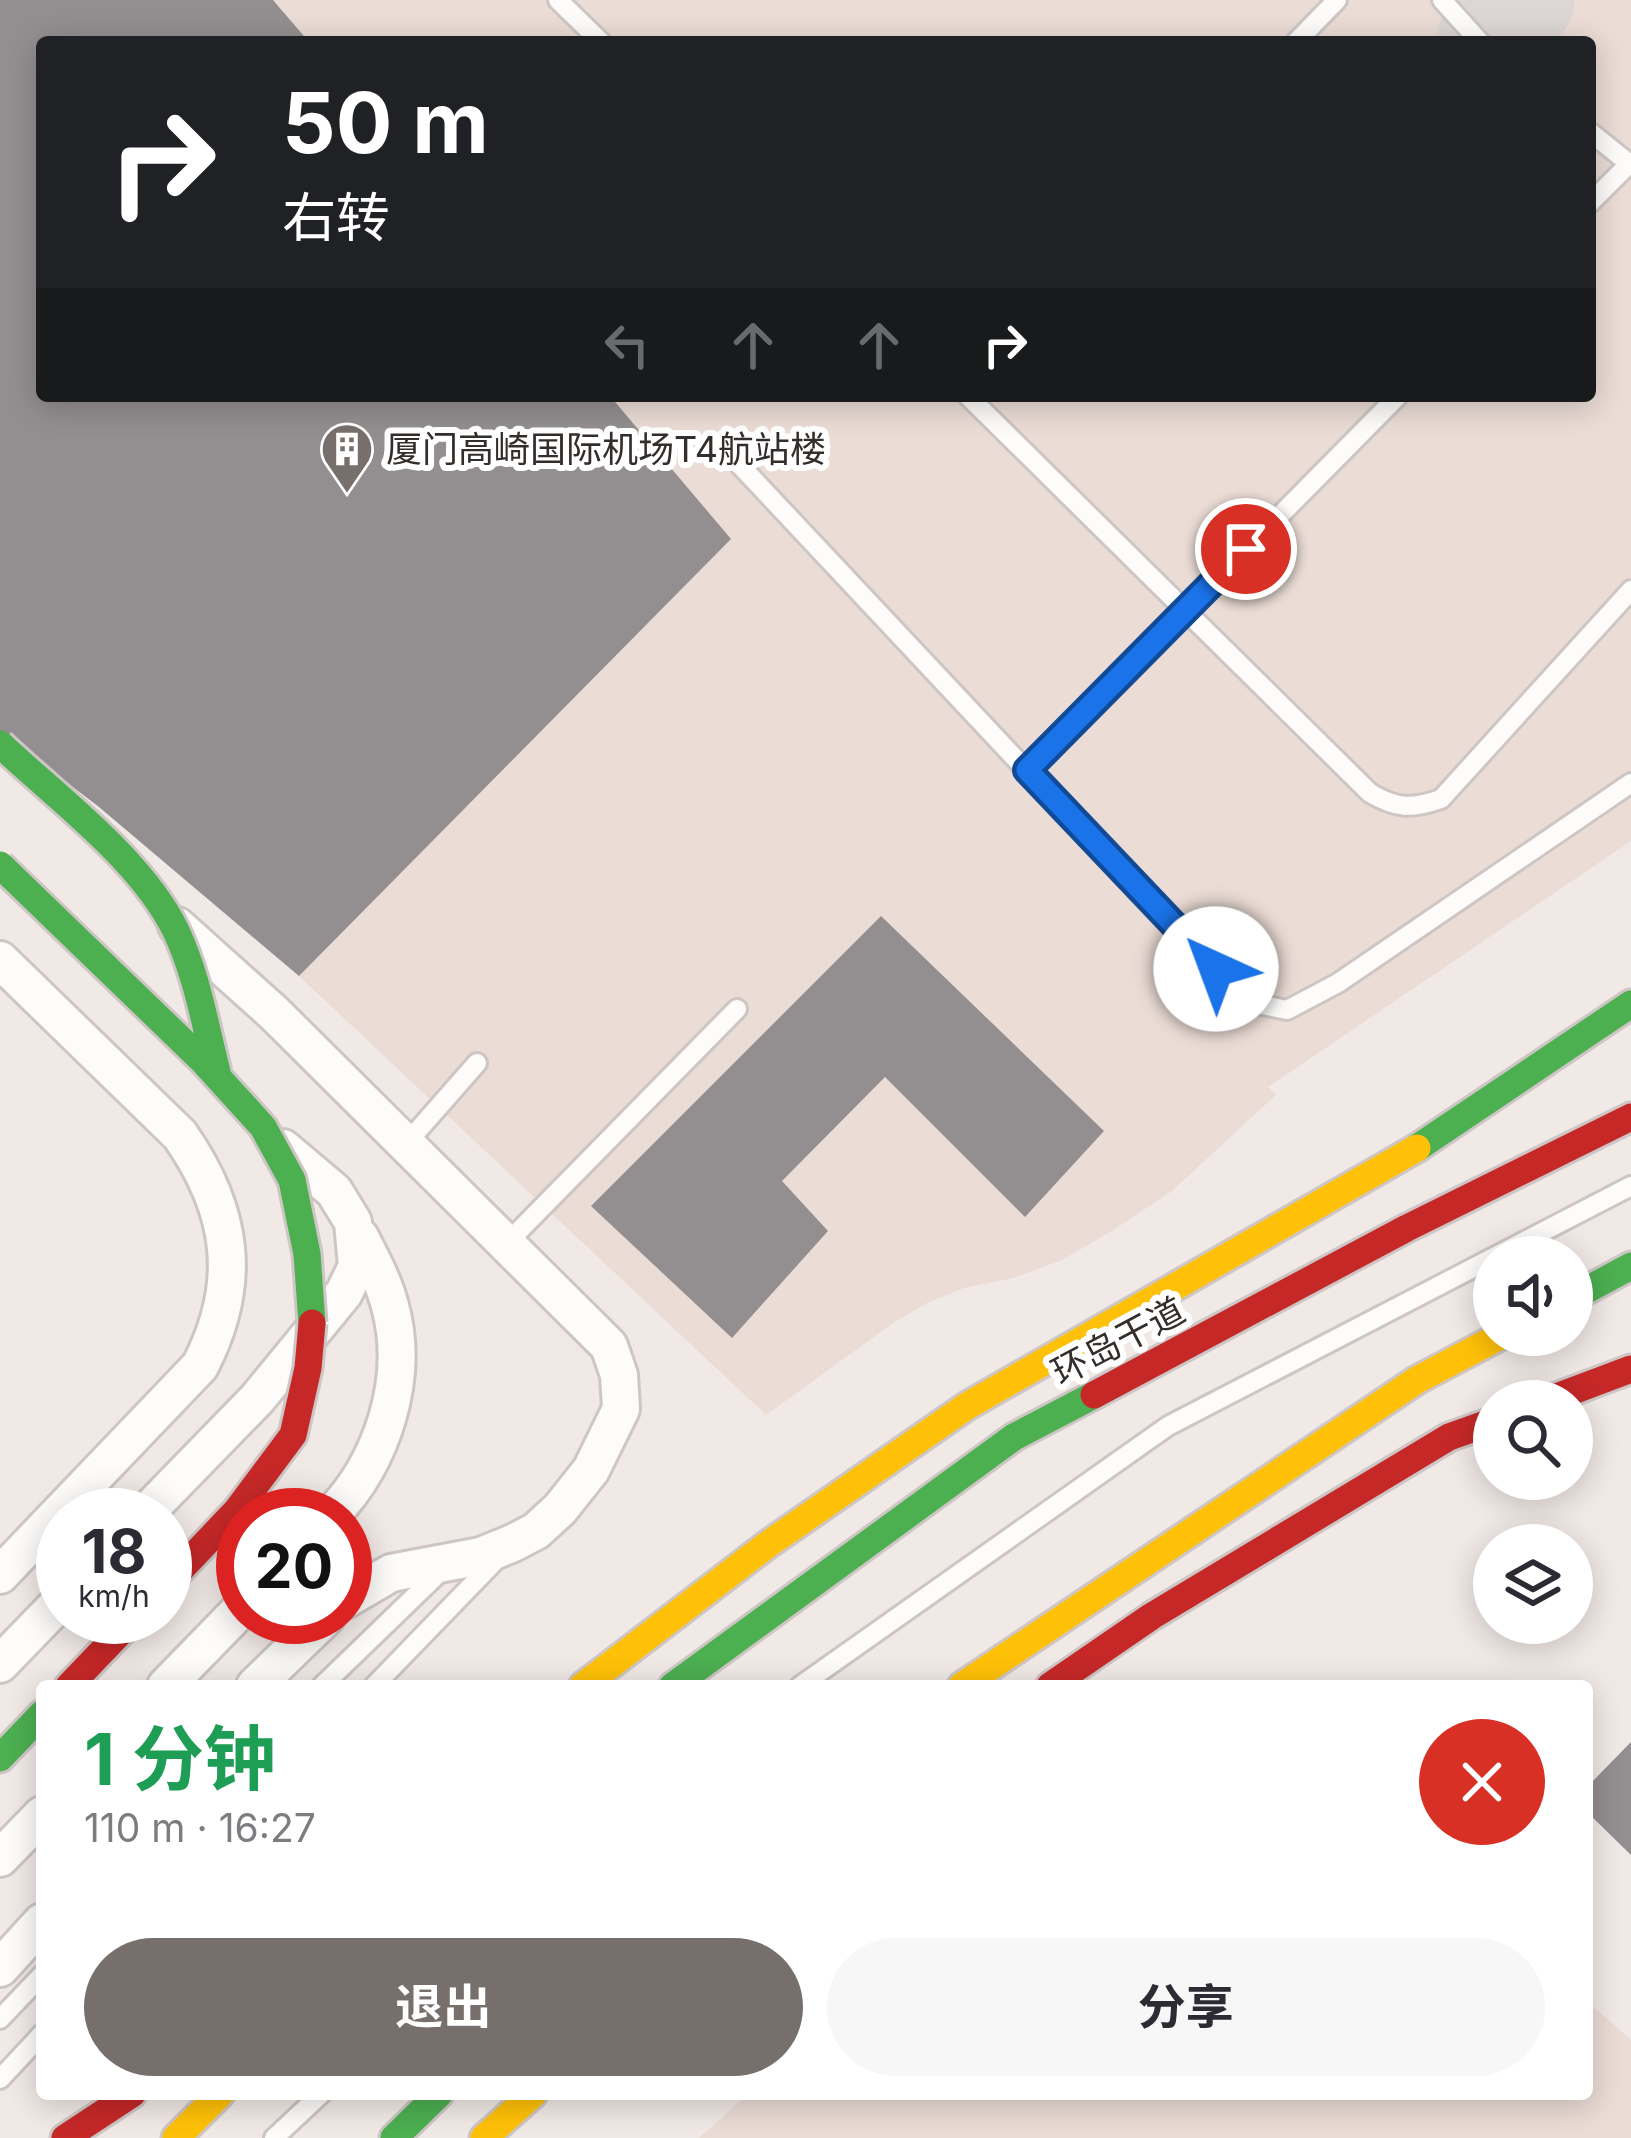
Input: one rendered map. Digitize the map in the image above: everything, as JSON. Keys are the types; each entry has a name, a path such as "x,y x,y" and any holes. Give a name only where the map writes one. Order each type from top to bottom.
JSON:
{"main road":[{"path":"0,744 107,846 166,912 180,942 218,1078"},
{"path":"0,865 218,1078 263,1127 292,1180 313,1310 308,1368 293,1435 237,1510 192,1558"},
{"path":"591,1680 767,1545 967,1406 1401,1159 1631,1004"},
{"name":"环岛干道","path":"681,1680 1014,1437 1406,1228 1631,1117"},
{"path":"1593,1287 1631,1266"},
{"path":"971,1680 1418,1381 1473,1351"},
{"path":"1593,1384 1631,1370"},
{"path":"1059,1680 1152,1616 1430,1449 1473,1430"},
{"path":"75,1680 109,1644"},
{"path":"0,1758 36,1720"},
{"path":"65,2138 123,2100"},
{"path":"176,2138 201,2100"},
{"path":"394,2138 433,2100"},
{"path":"484,2138 525,2100"}],"street":[{"path":"0,768 274,1013 609,1346 619,1376 621,1409 609,1439 576,1491 536,1531 513,1543 481,1556 391,1573 372,1584"},
{"path":"0,890 143,1031 334,1191 353,1222 391,1306 396,1342 394,1377 376,1452 357,1488"},
{"path":"0,960 180,1135 204,1169 219,1206 227,1288 218,1332 200,1366 0,1575"},
{"path":"170,1488 257,1399 344,1293 357,1266 353,1222"},
{"path":"0,1664 36,1627"},
{"path":"172,1680 216,1634"},
{"path":"261,1680 298,1644"},
{"path":"0,1858 36,1821"},
{"path":"0,1968 36,1929"}],"lane":[{"path":"558,0 596,36"},
{"path":"1302,36 1337,0"},
{"path":"1442,0 1475,36"},
{"path":"1596,137 1631,164 1596,197"},
{"path":"974,402 1370,793 1392,806 1413,808 1441,800 1631,590"},
{"path":"1027,770 1392,402"},
{"path":"723,447 1248,1002 1287,1010 1338,983 1631,783"},
{"path":"507,1243 737,1010"},
{"path":"405,1145 477,1063"},
{"path":"808,1680 1168,1426 1631,1186"},
{"path":"380,1680 513,1543"},
{"path":"328,1680 452,1560"},
{"path":"0,2019 36,1981"},
{"path":"0,2079 36,2040"},
{"path":"274,2138 315,2100"}],"shaded area":[{"path":"0,0 1631,0 1631,841 1268,1087 1276,1095 1172,1191 1062,1260 927,1303 766,1415 299,976 99,807 0,731"},
{"path":"1593,2006 1631,2040 1631,2138 699,2138 741,2100 1593,2100"}],"building":[{"name":"厦门高崎国际机场T4航站楼","path":"0,0 273,0 304,36 36,36 36,402 615,402 731,539 299,976 99,807 0,731"},
{"path":"881,916 1104,1131 1025,1217 885,1077 782,1181 828,1231 732,1338 591,1206"},
{"path":"1631,1742 1631,1855 1593,1818 1593,1781"}],"taxiway":[{"path":"1491,36 1525,0"}],"traffic: fast":[{"path":"0,744 120,854 161,905 190,965 217,1072"},
{"path":"0,865 202,1060 263,1127 292,1180 307,1254 312,1323"},
{"path":"1417,1148 1631,1004"},
{"path":"1593,1287 1631,1266"},
{"path":"681,1680 1014,1437 1094,1395"},
{"path":"0,1758 36,1720"},
{"path":"394,2138 433,2100"}],"traffic: slow":[{"path":"591,1680 767,1545 967,1406 1417,1148"},
{"path":"971,1680 1417,1380 1473,1350"},
{"path":"176,2138 214,2100"},
{"path":"484,2138 526,2100"}],"traffic: jam":[{"path":"1094,1395 1407,1228 1631,1117"},
{"path":"192,1558 237,1510 293,1435 312,1323"},
{"path":"1593,1383 1631,1369"},
{"path":"1059,1680 1152,1616 1449,1437 1473,1428"},
{"path":"75,1680 109,1644"},
{"path":"65,2138 123,2100"}],"place":[{"name":"厦门高崎国际机场T4航站楼","path":"347,495"}],"route":[{"path":"1216,969 1027,770 1246,549"}]}
